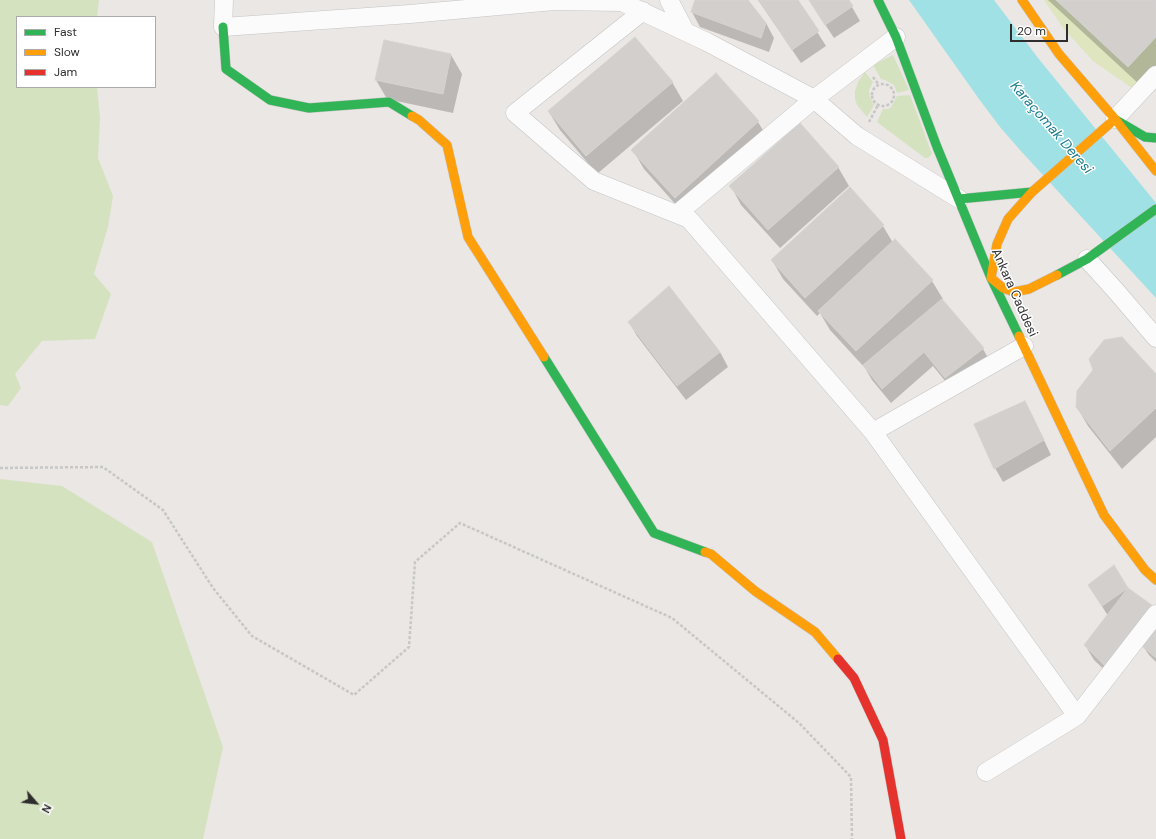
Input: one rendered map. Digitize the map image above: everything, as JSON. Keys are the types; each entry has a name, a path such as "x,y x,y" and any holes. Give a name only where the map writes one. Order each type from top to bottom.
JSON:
{"main road":[{"name":"Ankara Caddesi","path":"878,0 896,37 938,147 991,278 1104,515 1145,570 1156,580"},
{"path":"1022,0 1059,54 1115,119 1156,171"},
{"path":"223,27 226,69 270,100 309,108 389,102 419,120 447,144 455,185 468,237 654,533 711,554 755,591 815,632 854,678 883,740 901,839"},
{"path":"1115,119 1145,137 1156,138"},
{"path":"1115,119 1032,192 1008,219 997,244 991,278 1003,288 1014,292 1029,289 1048,280 1093,254 1156,209"},
{"path":"959,199 1032,192"}],"street":[{"path":"224,0 223,27 410,14 554,0 622,2 714,45 814,99 857,136 959,199"},
{"path":"675,4 685,31"},
{"path":"643,11 515,113 594,181 689,219 873,432 1077,716"},
{"path":"677,214 814,99 896,37"},
{"path":"1115,119 1156,75"},
{"path":"1093,254 1116,291 1156,338"},
{"path":"873,432 1024,346"},
{"path":"986,772 1077,716 1156,614"}],"path":[{"path":"880,84 887,84 892,88 895,95 889,104 882,106 875,102 872,95 877,86 880,84"},
{"path":"0,468 103,467 163,510 213,588 252,636 354,695 409,647 416,562 460,523 672,618 799,723 850,777 852,839"}],"green space":[{"path":"0,0 99,0 97,16 16,16 16,88 97,88 100,118 98,158 113,196 108,227 94,274 111,294 95,339 42,341 15,374 21,388 8,406 0,405"},
{"path":"1044,0 1156,0 1156,90 1135,90 1093,61 1064,29"},
{"path":"893,55 909,90 897,93 894,85 881,79 873,65"},
{"path":"865,72 873,82 869,90 870,97 874,105 867,117 857,105 855,99 855,91 858,82"},
{"path":"910,95 932,154 928,158 925,158 877,122 883,109 888,109 891,107 897,96"},
{"path":"0,479 62,486 152,542 223,747 203,839 0,839"}],"water":[{"name":"Karaçomak Deresi","path":"909,0 994,0 1038,58 1156,203 1156,298 1000,127"}],"building":[{"path":"695,0 748,0 766,23 761,38 691,12"},
{"path":"759,0 798,0 819,31 792,50"},
{"path":"809,0 849,0 853,6 825,25"},
{"path":"1056,0 1156,0 1156,37 1128,67"},
{"path":"635,37 673,82 586,156 548,111"},
{"path":"384,40 451,54 443,94 375,80"},
{"path":"716,73 759,121 675,198 631,150"},
{"path":"800,123 839,167 768,230 729,186"},
{"path":"850,187 884,225 805,298 771,260"},
{"path":"895,239 933,280 856,351 818,311"},
{"path":"669,286 720,352 677,386 628,322"},
{"path":"942,299 984,348 945,378 924,352 882,389 863,365"},
{"path":"1122,337 1156,374 1156,408 1110,451 1076,407 1077,391 1093,370 1089,359 1104,340"},
{"path":"1025,401 1044,440 994,469 974,424"},
{"path":"1114,565 1128,588 1102,606 1088,585"},
{"path":"1128,588 1153,606 1104,665 1084,645"},
{"path":"1156,627 1156,658 1142,646"}],"traffic: fast":[{"path":"878,0 896,37 937,147 991,278 1019,336"},
{"path":"223,27 226,69 270,100 309,108 389,102 412,116"},
{"path":"1116,120 1145,137 1156,138"},
{"path":"959,199 1032,192"},
{"path":"1057,275 1087,259 1156,209"},
{"path":"544,357 654,533 705,552"}],"traffic: slow":[{"path":"1022,0 1059,54 1115,119 1156,171"},
{"path":"412,116 419,120 447,145 468,237 544,357"},
{"path":"1057,275 1029,289 1014,292 1003,288 991,278 997,244 1008,219 1032,192 1115,119"},
{"path":"1019,336 1104,515 1145,570 1156,580"},
{"path":"705,552 711,554 755,591 815,632 838,659"}],"traffic: jam":[{"path":"838,659 854,678 883,740 901,839"}]}
